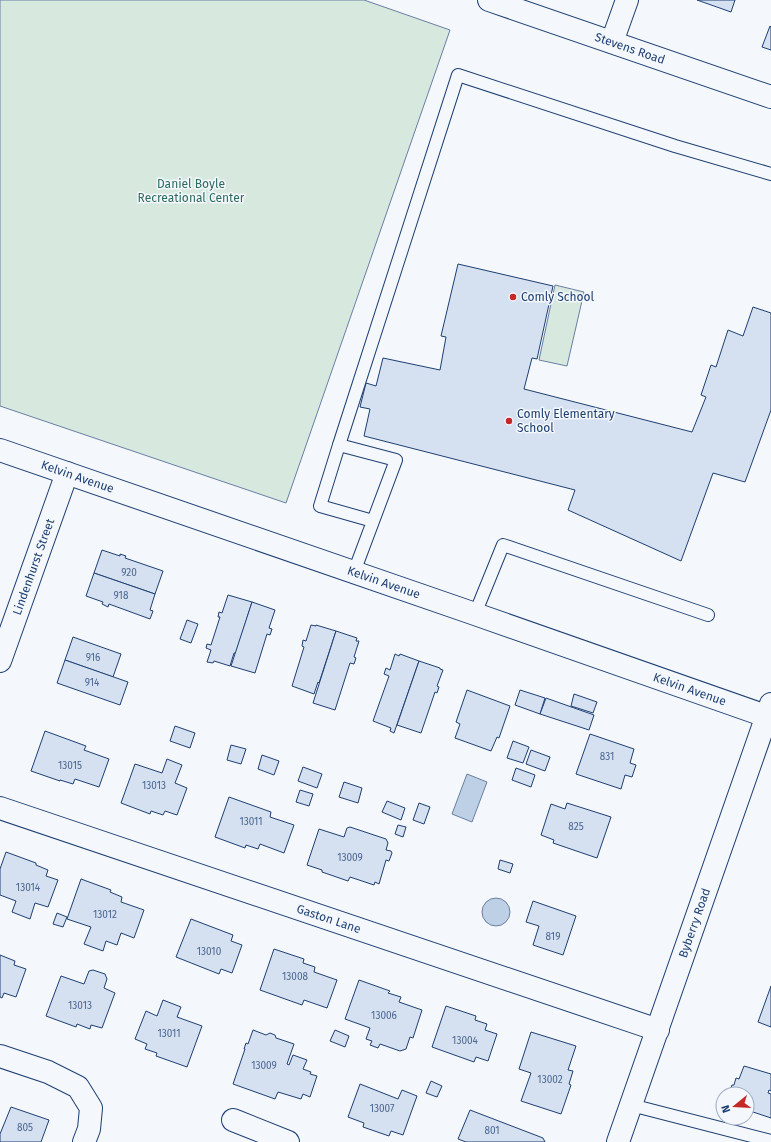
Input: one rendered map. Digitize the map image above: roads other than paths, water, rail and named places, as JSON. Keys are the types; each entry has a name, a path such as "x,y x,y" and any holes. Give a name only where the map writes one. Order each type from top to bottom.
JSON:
{"street":[{"name":"Stevens Road","path":"489,0 771,97"},
{"path":"612,42 627,0"},
{"name":"Kelvin Avenue","path":"0,450 475,614 769,710"},
{"name":"Lindenhurst Street","path":"0,661 67,473"},
{"name":"Byberry Road","path":"618,1142 769,710"},
{"name":"Gaston Lane","path":"0,808 658,1030"},
{"path":"0,1056 48,1072 78,1087 91,1108 89,1129 84,1142"},
{"path":"233,1120 288,1142"}],"lane":[{"path":"373,521 320,506 458,75 675,146 771,174"},
{"path":"339,445 396,460 354,572"},
{"path":"475,614 503,545 708,615"},
{"path":"631,1105 771,1141"}],"water":[{"path":"467,774 487,782 472,822 452,814"},
{"path":"496,898 506,902 510,912 506,922 496,926 486,922 482,912 486,902"}],"place":[{"name":"Comly School","path":"513,297"},
{"name":"Comly Elementary School","path":"509,421"}],"park label":[{"name":"Daniel Boyle Recreational Center","path":"191,191"}]}
